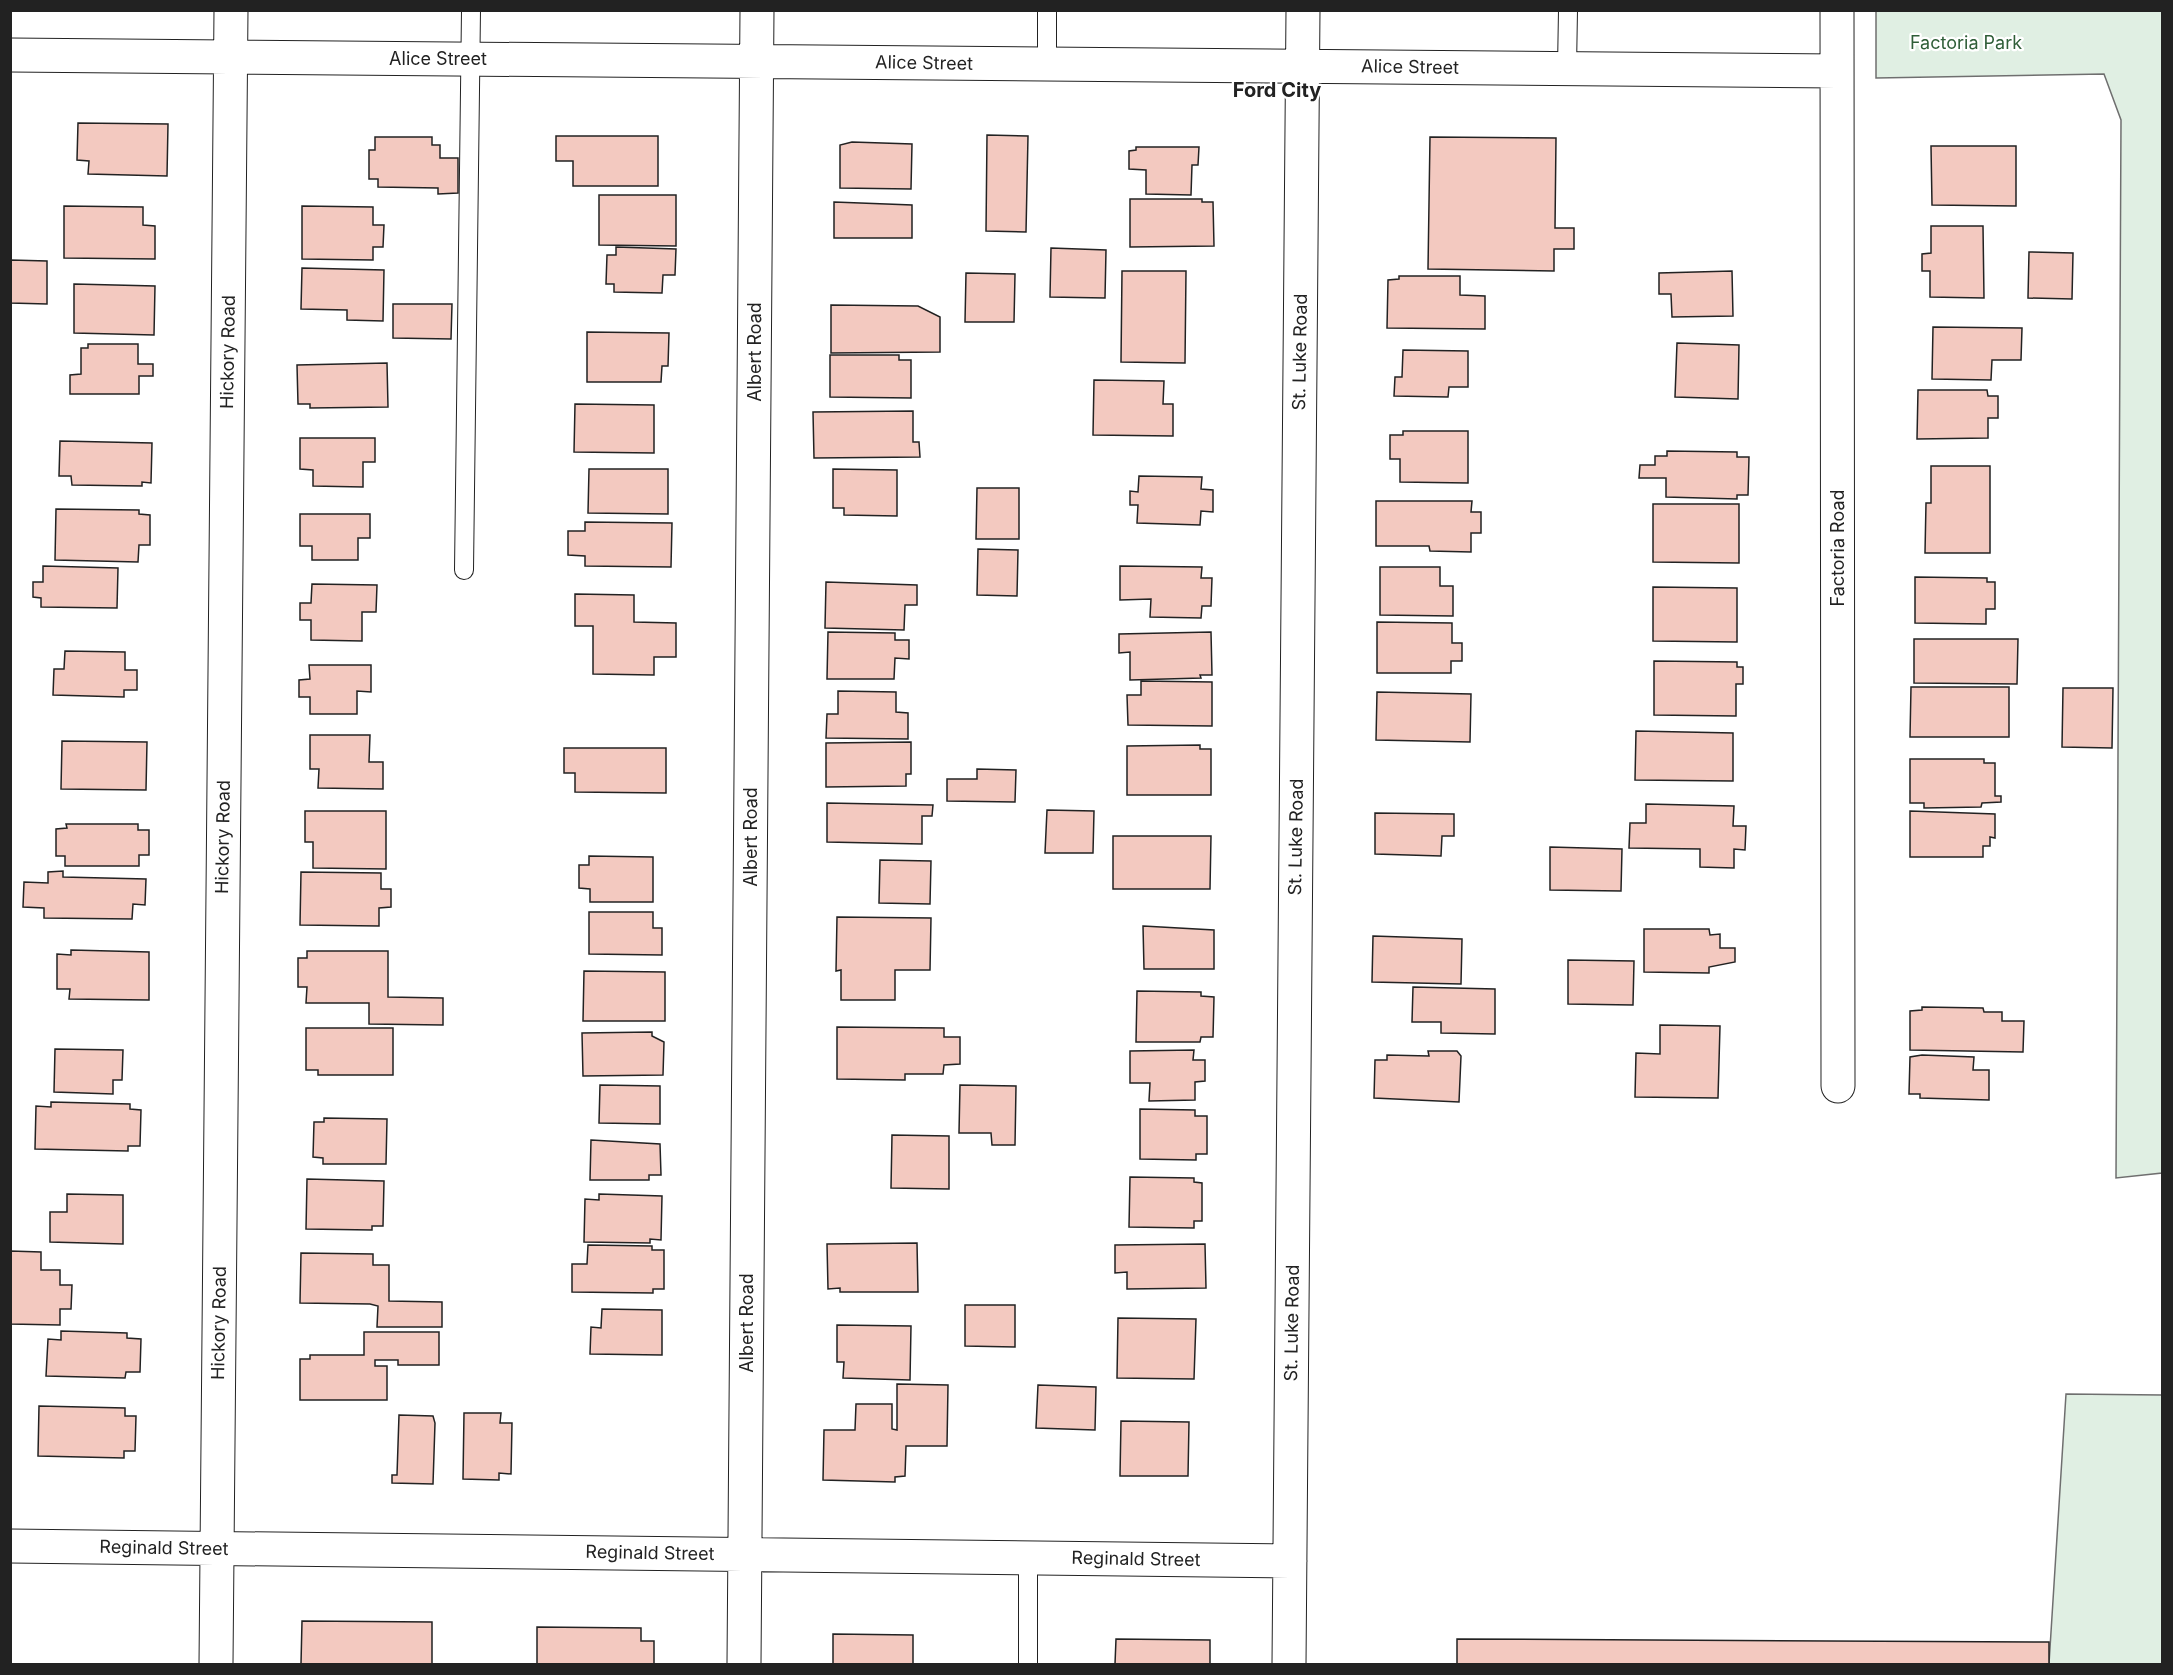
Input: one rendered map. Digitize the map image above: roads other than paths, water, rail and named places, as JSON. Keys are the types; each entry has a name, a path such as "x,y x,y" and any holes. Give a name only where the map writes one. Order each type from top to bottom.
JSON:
{"street":[{"name":"Hickory Road","path":"216,1665 231,10"},
{"name":"Albert Road","path":"744,1665 758,10"},
{"name":"St. Luke Road","path":"1289,1665 1304,10"},
{"name":"Factoria Road","path":"1838,10 1838,1086"},
{"name":"Alice Street","path":"10,55 1837,71"},
{"name":"Reginald Street","path":"10,1546 1290,1561"}],"lane":[{"path":"464,570 471,10"},
{"path":"1047,10 1047,64"},
{"path":"1567,68 1568,10"},
{"path":"1028,1557 1028,1665"}],"district":[{"name":"Ford City","path":"1277,90"}],"park label":[{"name":"Factoria Park","path":"1966,43"}]}
